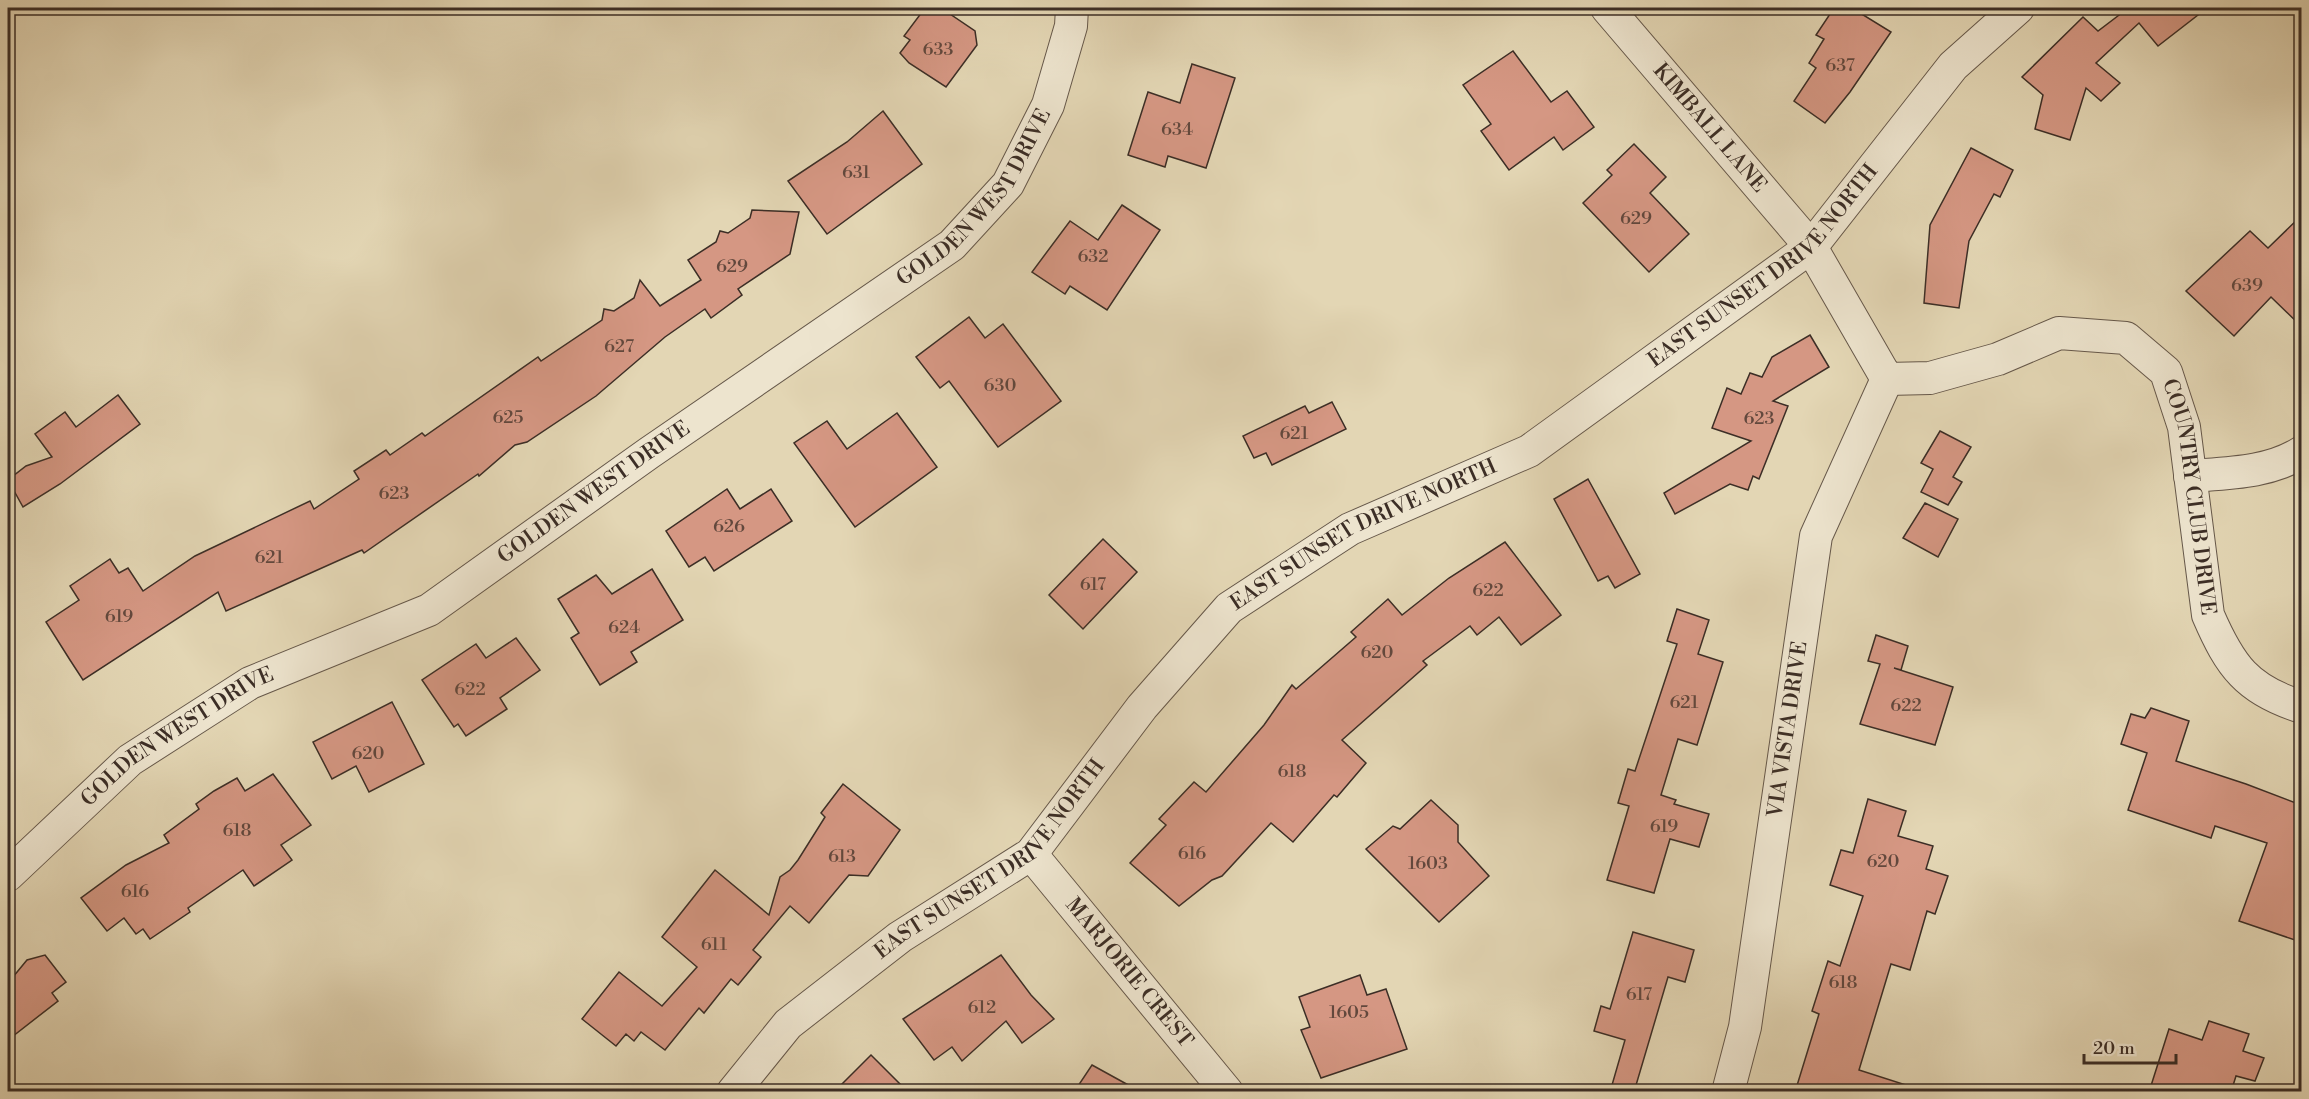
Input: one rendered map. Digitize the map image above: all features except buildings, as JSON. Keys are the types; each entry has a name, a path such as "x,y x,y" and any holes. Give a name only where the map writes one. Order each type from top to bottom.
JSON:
{"street":[{"name":"GOLDEN WEST DRIVE","path":"8,875 130,760 250,683 429,609 649,453 952,245 1008,184 1048,105 1071,26 1072,8"},
{"name":"KIMBALL LANE","path":"1607,8 1811,247"},
{"name":"EAST SUNSET DRIVE NORTH","path":"733,1092 788,1024 900,937 1030,854 1142,707 1229,608 1350,529 1529,451 1811,247 1953,66 2018,8"},
{"path":"1811,247 1887,379"},
{"name":"COUNTRY CLUB DRIVE","path":"1887,379 1930,378 1998,359 2060,333 2126,338 2166,372 2184,427 2208,615 2219,640 2237,669 2258,689 2301,707"},
{"name":"VIA VISTA DRIVE","path":"1728,1092 1745,1027 1816,536 1887,379"},
{"path":"2190,476 2264,468 2289,460 2301,452"},
{"name":"MARJORIE CREST","path":"1030,854 1227,1092"}]}
